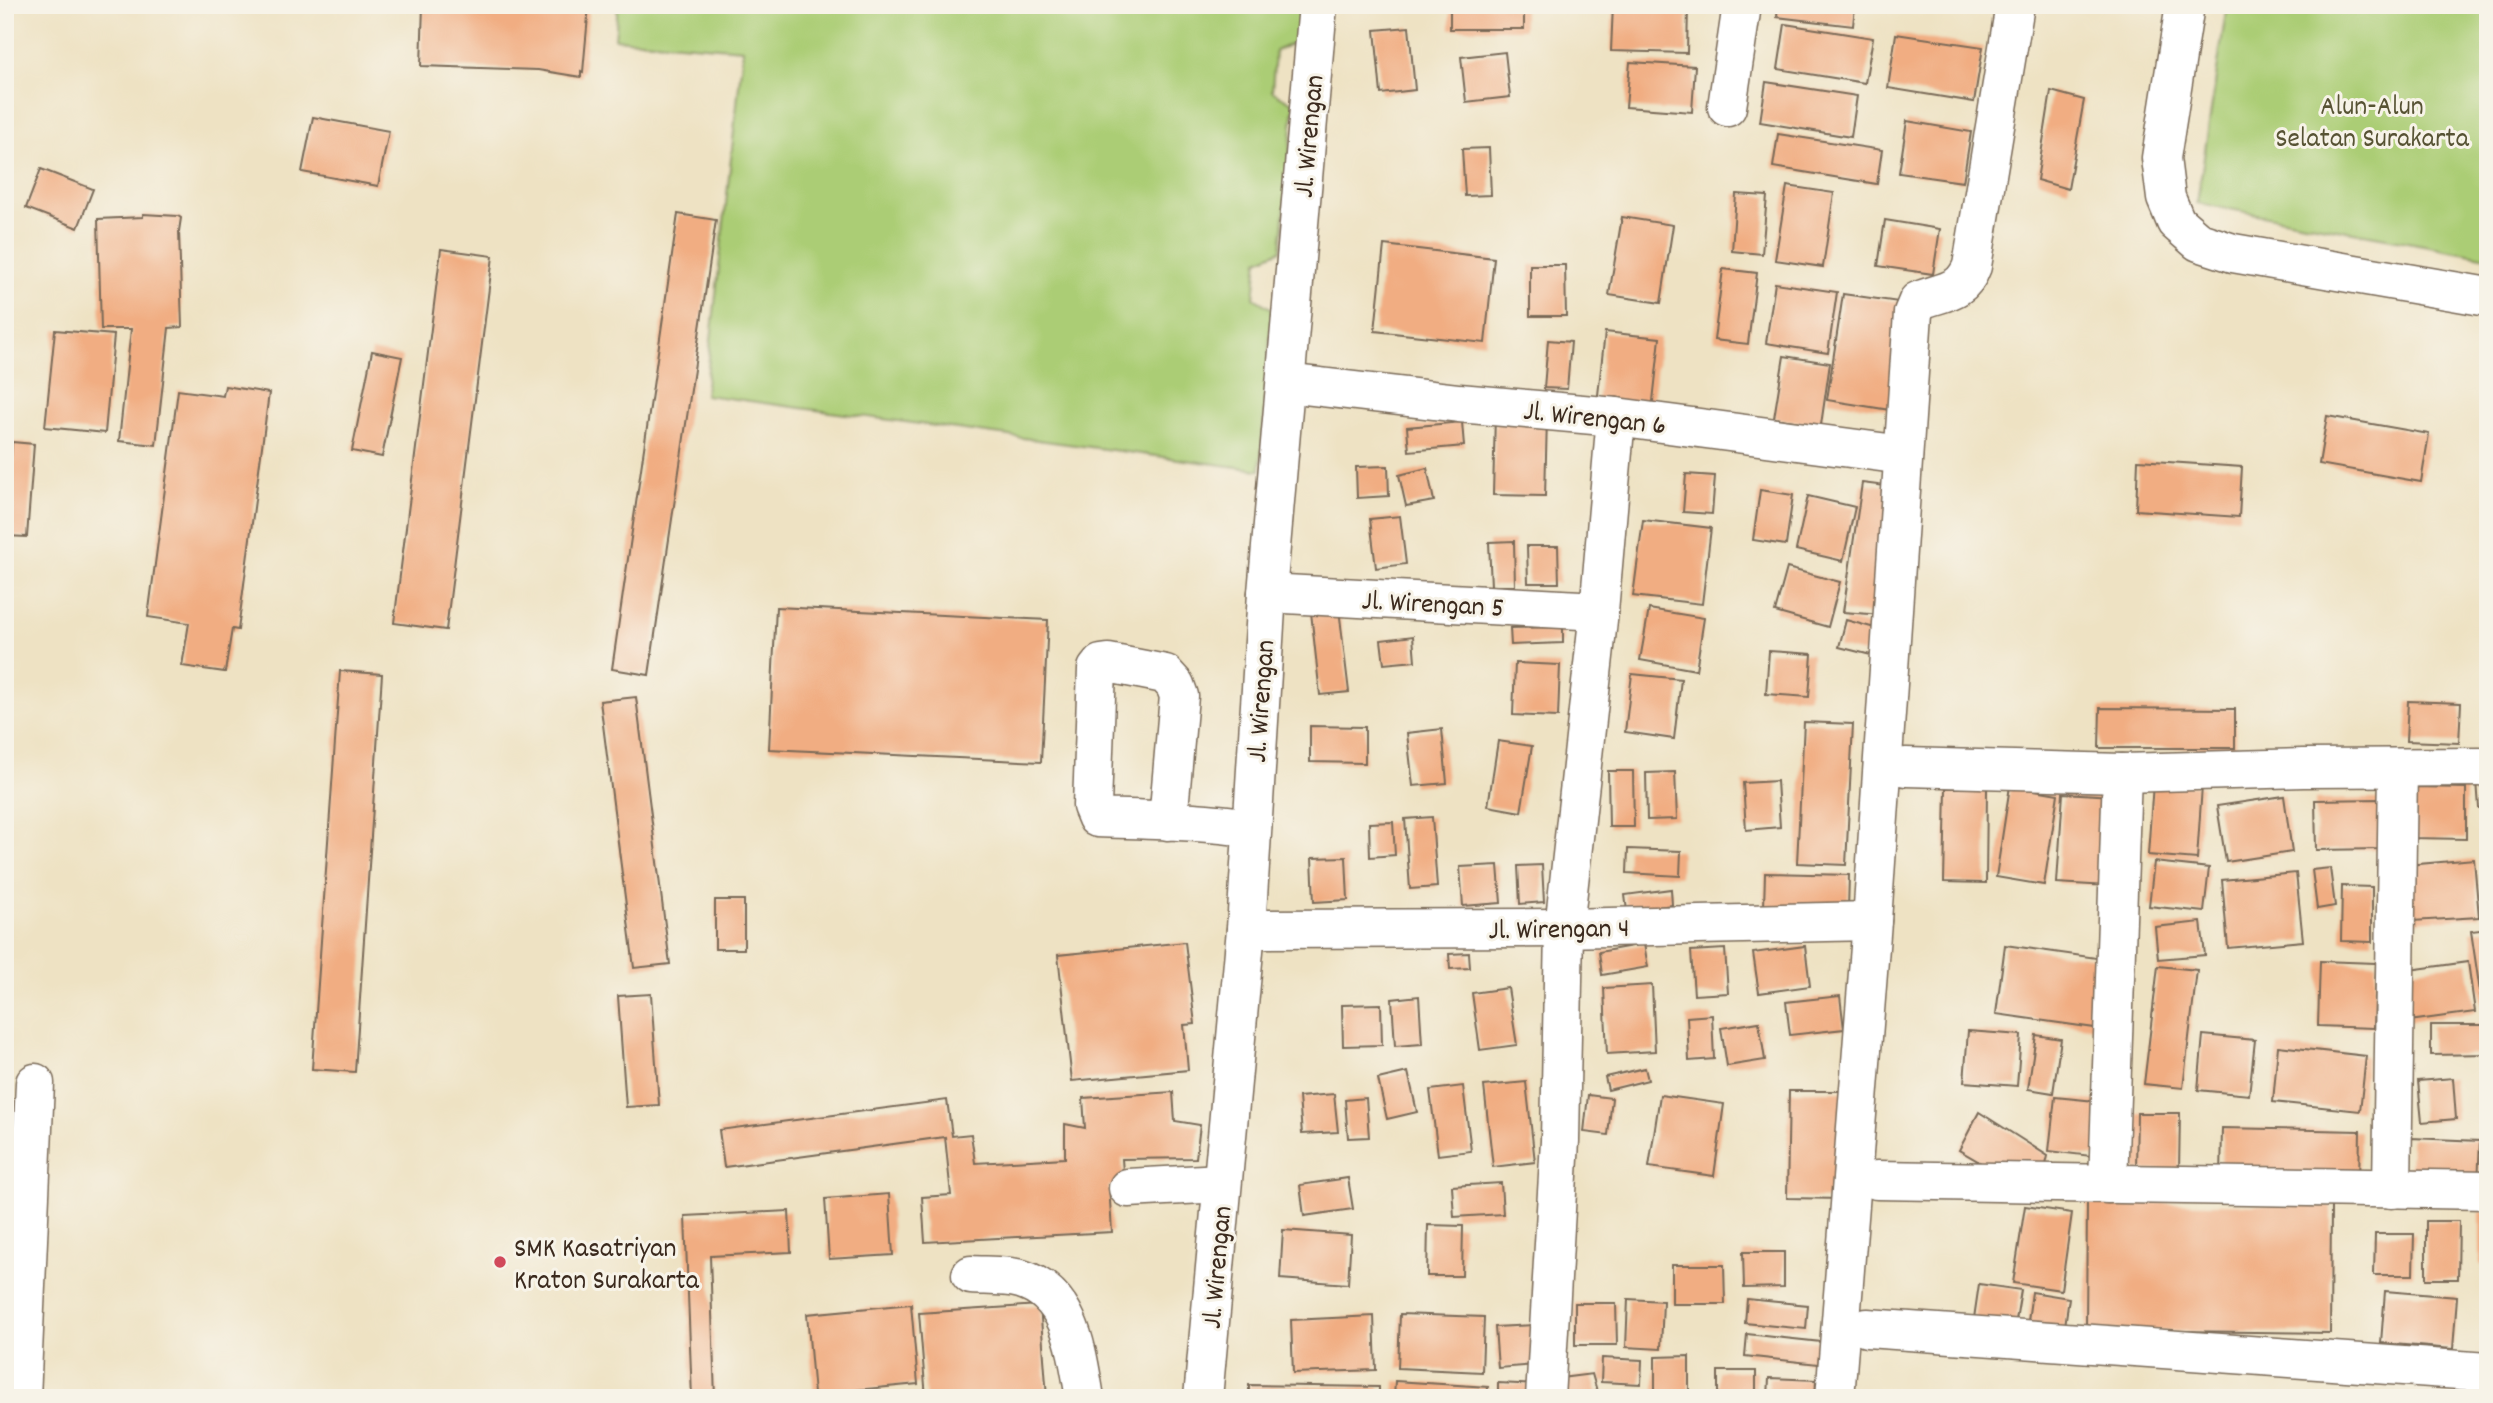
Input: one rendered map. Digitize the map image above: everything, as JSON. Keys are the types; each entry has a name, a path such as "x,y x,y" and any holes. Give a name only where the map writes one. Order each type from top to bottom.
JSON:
{"street":[{"name":"Jl. Wirengan","path":"1203,1398 1246,929 1267,593 1318,5"},
{"path":"1727,107 1742,5"},
{"path":"1835,1398 1872,921 1913,313 1918,301 1960,286 1969,273 2015,5"},
{"path":"2185,5 2161,158 2166,198 2176,222 2199,242 2233,253 2488,297"},
{"path":"1861,1398 1933,377"},
{"name":"Jl. Wirengan 6","path":"1286,383 1459,403 1616,417 1903,455"},
{"path":"1545,1398 1560,1141 1564,928 1599,611 1616,417"},
{"name":"Jl. Wirengan 5","path":"1267,593 1599,611"},
{"path":"1906,767 2122,773 2488,766"},
{"path":"2392,1189 2398,768"},
{"path":"2108,1184 2122,773"},
{"path":"1168,821 1215,822 1251,828"},
{"name":"Jl. Wirengan 4","path":"1246,929 1564,928 1872,921"},
{"path":"21,1398 35,1083"},
{"path":"1877,1180 2488,1190"},
{"path":"1128,1188 1222,1183"},
{"path":"971,1275 1021,1279 1042,1289 1057,1302 1068,1322 1076,1349 1085,1398"},
{"path":"1867,1328 2488,1372"}],"green space":[{"path":"618,5 1177,5 1302,10 1299,41 1275,51 1272,91 1294,104 1281,250 1258,260 1254,298 1272,309 1260,470 705,395 743,49 615,39"},
{"name":"Alun-Alun Selatan Surakarta","path":"2227,5 2488,5 2488,257 2197,203"}],"building":[{"path":"423,5 589,5 581,77 538,70 421,66"},
{"path":"1450,5 1524,5 1524,29 1450,29"},
{"path":"1613,5 1688,7 1687,53 1611,51"},
{"path":"1778,5 1855,5 1853,26 1777,17"},
{"path":"1785,24 1873,38 1865,83 1778,69"},
{"path":"1409,27 1415,90 1381,94 1375,30"},
{"path":"1896,34 1983,47 1974,102 1888,88"},
{"path":"1505,52 1510,97 1466,102 1461,57"},
{"path":"1630,62 1695,66 1692,112 1626,107"},
{"path":"1766,82 1857,96 1851,137 1760,122"},
{"path":"2051,91 2084,100 2068,189 2037,180"},
{"path":"313,117 389,131 378,186 302,172"},
{"path":"1907,121 1971,132 1963,182 1899,173"},
{"path":"1778,134 1882,150 1877,184 1773,167"},
{"path":"1489,148 1491,195 1465,196 1462,149"},
{"path":"41,169 93,189 78,228 26,208"},
{"path":"1787,186 1834,193 1823,267 1775,260"},
{"path":"1736,194 1767,196 1762,254 1732,251"},
{"path":"143,214 181,218 179,231 182,327 169,328 156,445 119,441 131,329 101,329 98,219 143,217"},
{"path":"678,214 716,220 649,675 612,669"},
{"path":"1622,217 1673,225 1661,303 1609,295"},
{"path":"1885,220 1940,229 1933,274 1878,266"},
{"path":"1384,245 1494,258 1485,343 1375,331"},
{"path":"441,249 493,256 446,630 394,623"},
{"path":"1530,265 1565,265 1566,316 1530,316"},
{"path":"1723,269 1757,273 1748,344 1714,340"},
{"path":"1775,283 1837,292 1828,353 1766,343"},
{"path":"1843,294 1906,303 1890,410 1827,400"},
{"path":"55,330 114,335 105,433 45,427"},
{"path":"1605,332 1660,338 1652,410 1597,404"},
{"path":"1548,340 1571,342 1567,389 1544,388"},
{"path":"372,351 402,357 382,457 352,451"},
{"path":"1784,356 1830,363 1821,425 1774,418"},
{"path":"225,386 269,393 238,630 232,629 225,672 182,666 189,623 148,617 178,390 223,396"},
{"path":"1495,415 1547,417 1545,496 1493,495"},
{"path":"2327,416 2429,434 2421,482 2319,464"},
{"path":"1462,422 1464,446 1409,451 1407,427"},
{"path":"12,442 34,444 27,537 6,536"},
{"path":"2138,460 2242,467 2239,517 2136,510"},
{"path":"1388,466 1389,496 1357,498 1356,467"},
{"path":"1427,468 1434,501 1406,506 1399,475"},
{"path":"1686,474 1715,476 1712,514 1683,512"},
{"path":"1862,483 1894,487 1883,615 1843,612"},
{"path":"1760,490 1793,495 1786,545 1753,540"},
{"path":"1808,496 1855,507 1843,561 1796,550"},
{"path":"1400,516 1406,564 1376,568 1370,519"},
{"path":"1643,520 1711,528 1702,604 1633,596"},
{"path":"1514,541 1515,586 1491,586 1489,542"},
{"path":"1527,546 1558,546 1559,583 1528,583"},
{"path":"1787,568 1840,582 1828,627 1775,612"},
{"path":"776,607 1048,620 1041,762 769,749"},
{"path":"1339,609 1349,692 1320,695 1311,612"},
{"path":"1649,609 1704,618 1696,670 1640,660"},
{"path":"1846,620 1882,630 1875,656 1839,647"},
{"path":"1563,627 1563,643 1511,645 1510,628"},
{"path":"1413,636 1415,661 1384,664 1381,640"},
{"path":"1769,651 1812,654 1809,697 1766,694"},
{"path":"1515,663 1560,665 1558,717 1513,715"},
{"path":"340,671 382,674 355,1072 312,1069"},
{"path":"1632,674 1681,679 1674,739 1625,732"},
{"path":"636,697 670,964 634,968 600,701"},
{"path":"2408,701 2461,703 2459,743 2406,741"},
{"path":"2100,708 2235,709 2235,748 2099,748"},
{"path":"1804,722 1853,724 1846,865 1797,863"},
{"path":"1310,726 1365,727 1365,763 1310,762"},
{"path":"1442,729 1447,783 1413,786 1407,733"},
{"path":"1498,741 1532,746 1521,812 1488,806"},
{"path":"1608,771 1633,771 1634,827 1609,827"},
{"path":"1675,772 1677,819 1647,820 1646,773"},
{"path":"2477,780 2488,780 2488,808 2479,808"},
{"path":"1777,781 1780,827 1746,830 1743,783"},
{"path":"2153,783 2202,786 2197,859 2148,855"},
{"path":"2010,786 2058,794 2044,885 1996,877"},
{"path":"2414,787 2466,788 2466,839 2413,838"},
{"path":"1946,788 1987,788 1986,883 1944,882"},
{"path":"2063,793 2114,796 2108,886 2057,883"},
{"path":"2284,796 2292,852 2226,862 2217,806"},
{"path":"2381,799 2382,849 2316,850 2315,800"},
{"path":"1432,817 1437,887 1410,889 1405,819"},
{"path":"2488,821 2488,866 2486,866 2481,822"},
{"path":"1393,822 1395,855 1370,857 1369,823"},
{"path":"1628,849 1681,851 1680,876 1627,873"},
{"path":"1346,857 1348,900 1314,902 1312,858"},
{"path":"2474,859 2479,917 2412,921 2408,865"},
{"path":"2154,862 2209,868 2204,912 2149,906"},
{"path":"1498,865 1501,903 1463,906 1460,867"},
{"path":"1542,865 1544,902 1520,904 1518,866"},
{"path":"2330,868 2335,906 2317,909 2312,870"},
{"path":"1765,873 1849,875 1848,910 1764,908"},
{"path":"2296,873 2303,941 2228,948 2222,880"},
{"path":"2342,886 2372,887 2372,942 2341,941"},
{"path":"1671,889 1672,905 1627,911 1625,895"},
{"path":"715,900 744,900 744,949 715,949"},
{"path":"2201,922 2205,955 2158,959 2155,927"},
{"path":"2488,929 2488,1004 2482,1005 2471,931"},
{"path":"1185,942 1195,1024 1184,1025 1188,1070 1072,1081 1058,955"},
{"path":"1644,944 1648,967 1602,975 1599,952"},
{"path":"2005,945 2111,960 2102,1029 1996,1014"},
{"path":"1805,946 1810,986 1759,993 1753,953"},
{"path":"1725,949 1728,993 1694,995 1691,951"},
{"path":"1469,953 1470,968 1450,969 1449,954"},
{"path":"2320,961 2376,963 2374,1028 2318,1026"},
{"path":"2468,962 2475,1012 2409,1021 2402,971"},
{"path":"2158,966 2197,970 2183,1088 2144,1084"},
{"path":"1652,985 1655,1051 1607,1054 1604,988"},
{"path":"1508,988 1517,1045 1480,1050 1472,993"},
{"path":"651,994 659,1105 626,1107 618,996"},
{"path":"1419,996 1422,1044 1395,1046 1392,999"},
{"path":"1840,996 1844,1029 1790,1035 1786,1002"},
{"path":"1381,1004 1382,1045 1343,1046 1342,1005"},
{"path":"1712,1015 1714,1059 1689,1061 1687,1017"},
{"path":"1759,1022 1765,1060 1727,1066 1721,1028"},
{"path":"2431,1025 2488,1025 2488,1054 2431,1055"},
{"path":"1968,1031 2021,1035 2017,1086 1964,1082"},
{"path":"2036,1035 2061,1039 2053,1093 2028,1089"},
{"path":"2203,1035 2255,1040 2249,1095 2198,1090"},
{"path":"2278,1046 2366,1056 2360,1111 2273,1102"},
{"path":"1645,1068 1648,1080 1608,1090 1605,1077"},
{"path":"1408,1072 1417,1112 1387,1119 1378,1079"},
{"path":"2453,1078 2456,1119 2422,1122 2418,1081"},
{"path":"1526,1082 1535,1162 1493,1167 1484,1086"},
{"path":"1463,1086 1471,1151 1438,1155 1430,1090"},
{"path":"1789,1091 1845,1091 1843,1199 1787,1198"},
{"path":"1173,1092 1175,1121 1200,1125 1196,1158 1122,1159 1124,1185 1109,1186 1112,1232 925,1242 922,1197 951,1195 945,1137 724,1167 719,1130 947,1100 952,1136 971,1134 975,1163 1065,1158 1065,1124 1085,1128 1083,1098"},
{"path":"1334,1094 1338,1132 1302,1134 1299,1097"},
{"path":"1588,1095 1612,1098 1608,1135 1584,1132"},
{"path":"1660,1095 1724,1104 1714,1176 1649,1167"},
{"path":"2055,1097 2105,1102 2099,1157 2049,1151"},
{"path":"1366,1098 1369,1137 1348,1138 1345,1100"},
{"path":"1979,1112 2048,1156 2044,1173 1997,1172 1959,1150"},
{"path":"2137,1113 2180,1113 2179,1171 2136,1170"},
{"path":"2222,1128 2360,1131 2359,1182 2221,1179"},
{"path":"2411,1138 2480,1141 2478,1183 2410,1180"},
{"path":"1348,1178 1353,1209 1304,1216 1300,1185"},
{"path":"1501,1183 1503,1214 1454,1217 1452,1186"},
{"path":"889,1194 893,1255 829,1259 825,1199"},
{"path":"2087,1202 2331,1206 2330,1333 2086,1330"},
{"path":"2025,1206 2072,1213 2061,1290 2013,1283"},
{"path":"789,1211 791,1252 710,1256 715,1398 692,1398 685,1216"},
{"path":"2480,1212 2488,1212 2488,1265 2480,1265"},
{"path":"2426,1221 2459,1221 2458,1279 2426,1279"},
{"path":"1428,1225 1463,1226 1462,1276 1427,1276"},
{"path":"1283,1230 1351,1235 1348,1284 1280,1279"},
{"path":"2375,1234 2414,1234 2413,1275 2374,1275"},
{"path":"1743,1252 1784,1252 1784,1287 1744,1288"},
{"path":"1672,1265 1724,1265 1725,1304 1672,1304"},
{"path":"1979,1284 2021,1290 2014,1332 1973,1325"},
{"path":"2385,1291 2457,1297 2453,1349 2381,1343"},
{"path":"2032,1292 2069,1298 2064,1333 2027,1328"},
{"path":"1628,1299 1663,1301 1661,1349 1626,1347"},
{"path":"1747,1299 1808,1305 1806,1329 1745,1323"},
{"path":"1575,1303 1616,1303 1617,1345 1575,1345"},
{"path":"911,1304 918,1384 814,1394 807,1314"},
{"path":"1040,1305 1047,1398 926,1398 919,1313"},
{"path":"1400,1314 1484,1317 1482,1372 1398,1368"},
{"path":"1374,1316 1376,1370 1293,1373 1291,1320"},
{"path":"1534,1325 1536,1365 1498,1368 1495,1327"},
{"path":"1747,1334 1821,1342 1818,1364 1745,1356"},
{"path":"1689,1356 1689,1398 1655,1398 1655,1357"},
{"path":"1602,1358 1642,1360 1641,1384 1601,1382"},
{"path":"1718,1371 1756,1371 1756,1398 1718,1398"},
{"path":"1592,1374 1599,1398 1560,1398 1561,1378"},
{"path":"1769,1378 1816,1380 1815,1398 1768,1398"},
{"path":"1395,1381 1488,1387 1487,1398 1394,1398"},
{"path":"1498,1383 1542,1385 1541,1398 1498,1398"},
{"path":"1249,1385 1379,1387 1379,1398 1249,1398"}],"place":[{"name":"SMK Kasatriyan Kraton Surakarta","path":"500,1262"}]}
